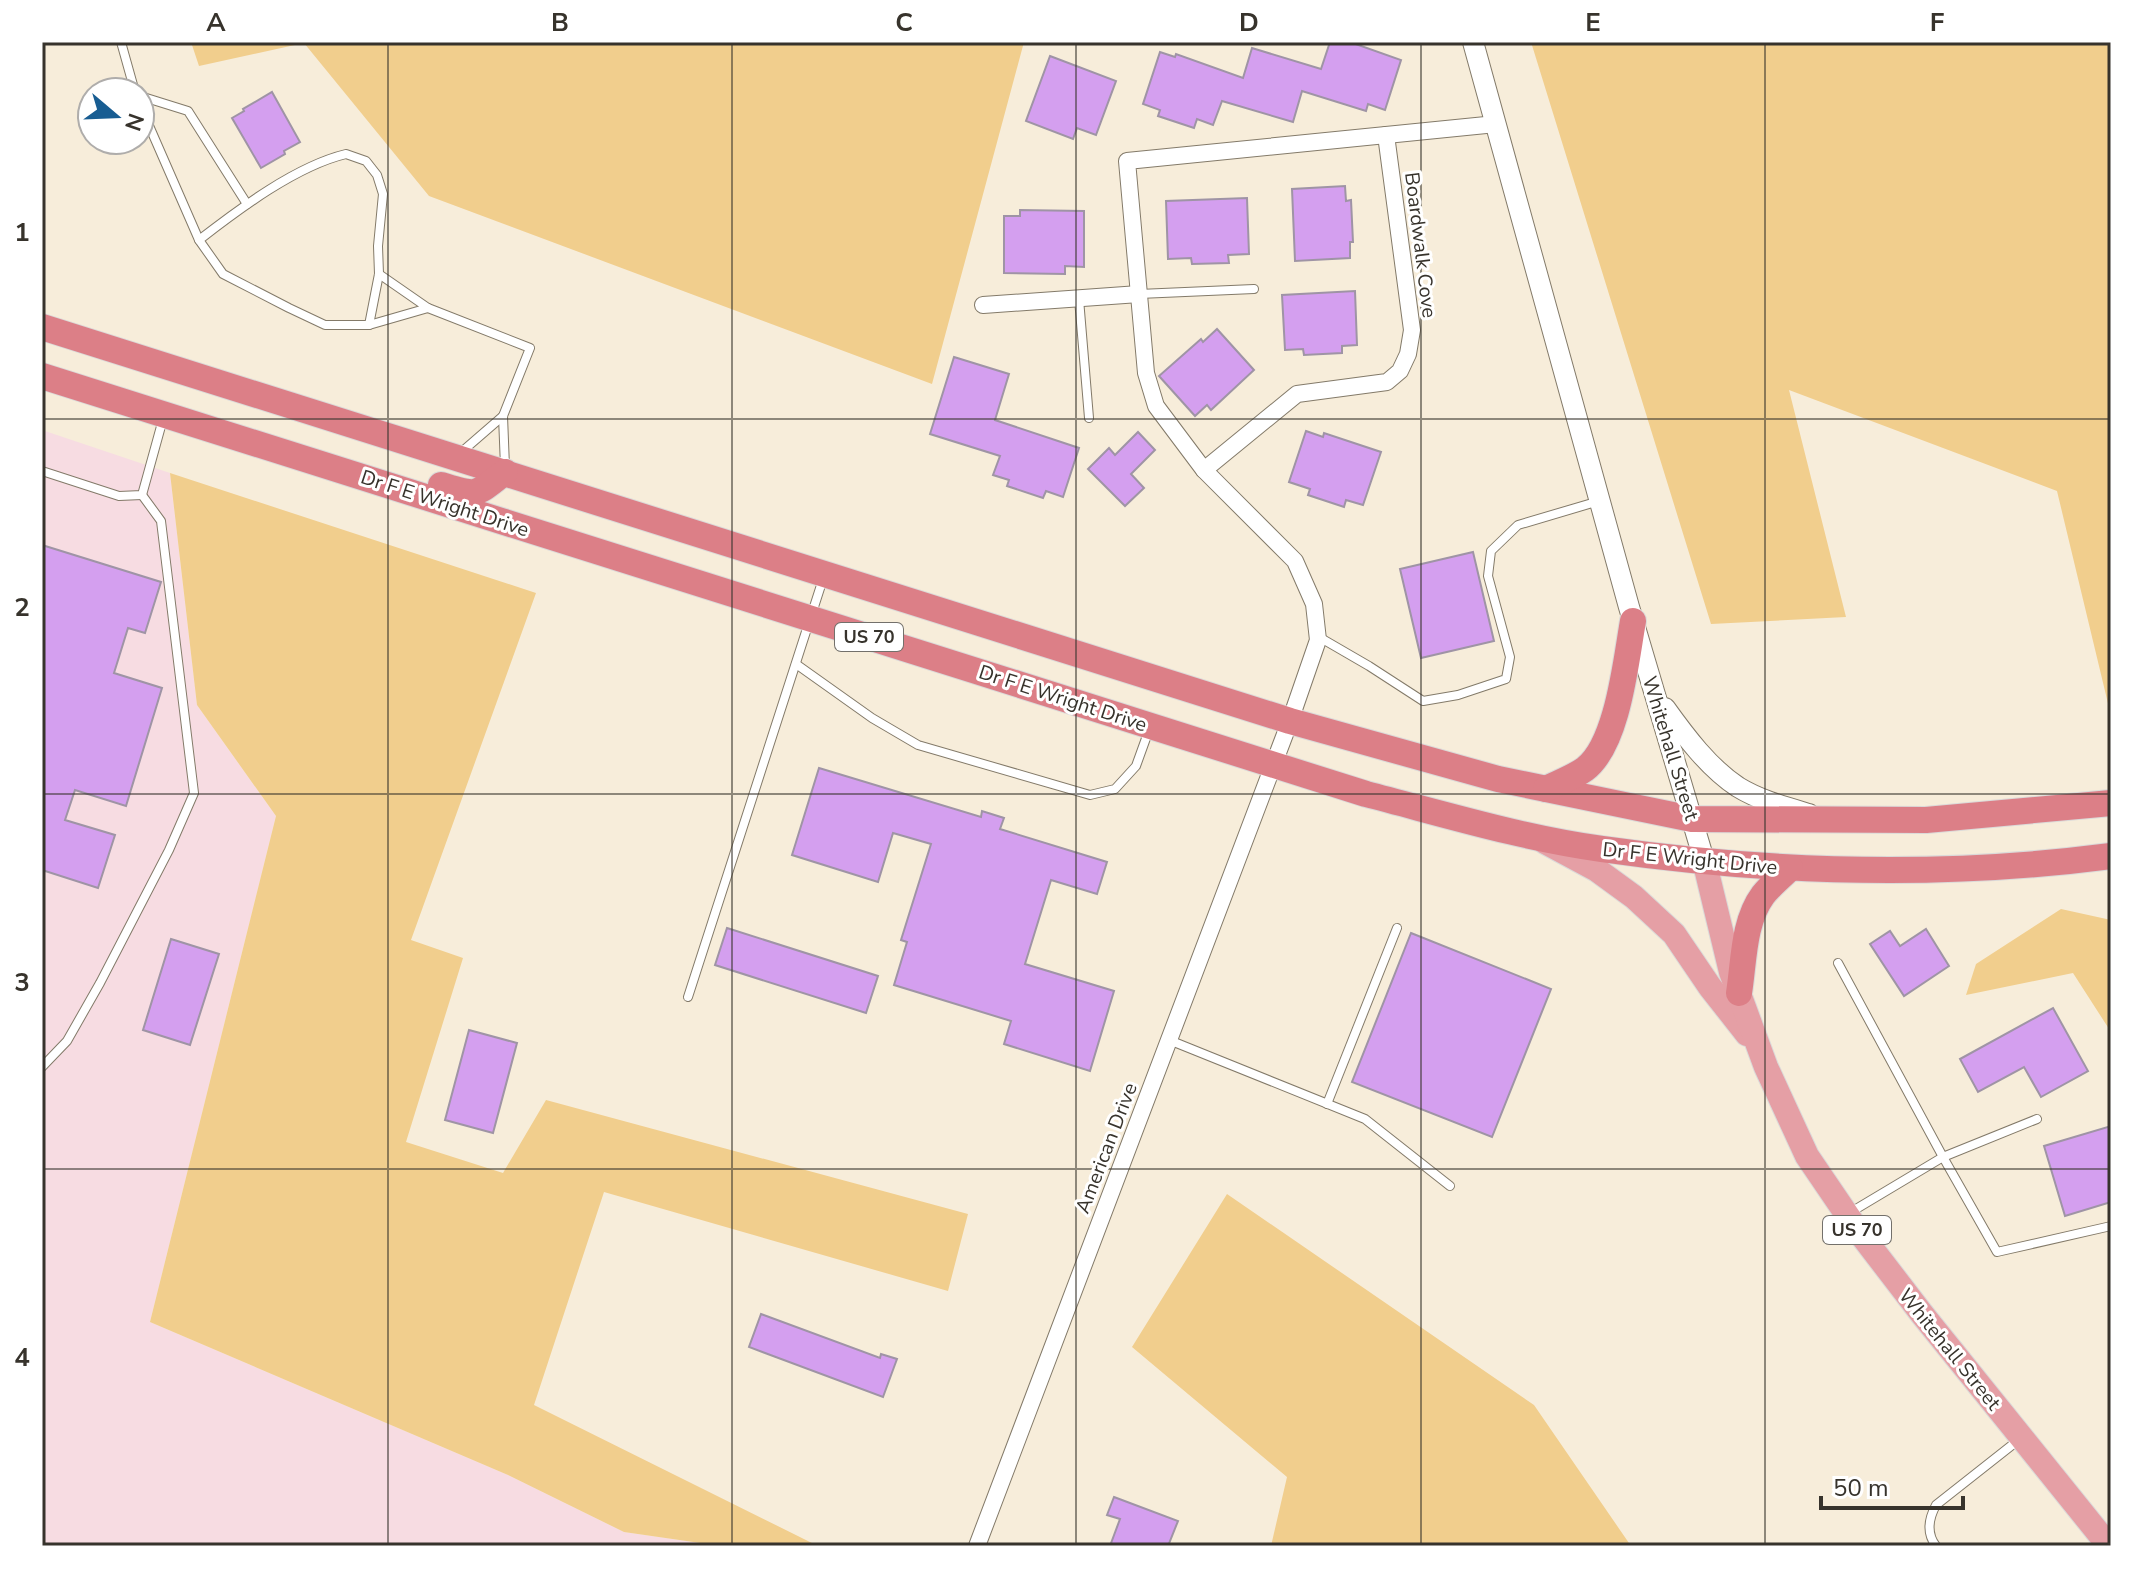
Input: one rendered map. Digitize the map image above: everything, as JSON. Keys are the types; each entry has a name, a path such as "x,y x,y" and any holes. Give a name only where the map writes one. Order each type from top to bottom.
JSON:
{"highway":[{"name":"US 70","path":"42,327 1290,721 1483,775 1692,819 1926,820 2111,803"},
{"name":"Dr F E Wright Drive","path":"42,376 1366,794 1533,835 1601,849 1790,868 1887,871 1990,868 2111,856"},
{"path":"357,475 384,468 468,494 479,491 505,472"},
{"path":"1546,789 1585,769 1607,737 1618,701 1633,621"},
{"path":"1739,993 1753,913 1763,895 1790,868"}],"main road":[{"path":"1533,835 1597,870 1634,897 1674,934 1760,1052"},
{"name":"Whitehall Street","path":"1704,860 1731,972 1760,1052 1807,1156 1922,1314 2109,1546"}],"street":[{"name":"Whitehall Street","path":"1473,42 1599,501 1704,860"},
{"path":"1273,764 1318,640 1314,604 1295,561 1204,470 1156,406 1146,373 1127,161 1496,124"},
{"name":"Boardwalk Cove","path":"1204,470 1297,394 1387,382 1400,371 1408,354 1412,330 1386,135"},
{"path":"983,305 1139,294"},
{"path":"1654,693 1679,728 1715,768 1740,788 1775,804 1828,820"},
{"name":"American Drive","path":"977,1546 1273,764"}],"lane":[{"path":"121,42 131,76"},
{"path":"156,101 188,111 247,204"},
{"path":"156,142 199,240 223,274 325,325 369,325 428,308"},
{"path":"199,240 247,204 324,159 346,154 366,161 377,175 383,194 379,274 369,325"},
{"path":"379,274 428,308 530,348 503,416 505,472"},
{"path":"1139,294 1254,289"},
{"path":"1079,298 1089,418"},
{"path":"142,495 164,414"},
{"path":"456,457 503,416"},
{"path":"42,471 119,496 142,495"},
{"path":"42,1067 67,1041 100,983 169,850 194,793 161,521 142,495"},
{"path":"1318,637 1423,701 1458,695 1506,679 1510,657 1488,576 1491,551 1518,525 1599,501"},
{"path":"688,997 825,574"},
{"path":"796,664 872,718 918,745 1090,795 1115,789 1136,766 1150,725"},
{"path":"1327,1104 1397,928"},
{"path":"1838,963 1997,1252 2111,1226"},
{"path":"1168,1040 1365,1119 1450,1186"},
{"path":"1847,1215 1943,1157 2037,1119"},
{"path":"1936,1546 1932,1542 1929,1525 1936,1505 2021,1438"}],"shaded area":[{"path":"191,42 1024,42 932,384 429,196 304,43 199,66"},
{"path":"1531,42 2111,42 2111,716 2057,491 1789,390 1846,617 1711,624"},
{"path":"42,430 170,473 197,705 276,816 150,1322 508,1475 624,1532 721,1546 42,1546"},
{"path":"170,473 536,593 411,940 463,958 406,1142 503,1173 546,1100 968,1214 948,1291 604,1192 534,1405 818,1546 721,1546 624,1532 508,1475 150,1322 276,816 197,705"},
{"path":"2061,909 2111,920 2111,1032 2073,973 1966,995 1976,964"},
{"path":"1227,1194 1534,1405 1631,1546 1271,1546 1287,1477 1132,1347"}],"building":[{"path":"1330,42 1350,42 1401,60 1385,110 1368,104 1366,111 1302,91 1293,122 1222,101 1213,125 1197,119 1194,128 1158,116 1160,110 1143,104 1160,52 1175,57 1176,54 1243,78 1252,48 1321,69"},
{"path":"1050,56 1116,81 1096,135 1077,128 1073,139 1026,121"},
{"path":"272,92 300,142 261,168 232,118"},
{"path":"1345,186 1346,201 1351,200 1353,242 1350,242 1350,258 1295,261 1292,189"},
{"path":"1247,198 1249,254 1228,255 1229,263 1192,264 1191,258 1168,259 1166,201"},
{"path":"1020,210 1084,211 1084,267 1065,266 1065,274 1004,273 1004,216 1020,216"},
{"path":"1355,291 1357,345 1342,346 1342,353 1304,355 1303,349 1285,350 1282,295"},
{"path":"1217,329 1254,370 1211,410 1207,405 1195,416 1159,376"},
{"path":"954,357 1009,374 995,420 1079,448 1063,497 1046,491 1043,498 1007,486 1009,480 993,475 1000,456 930,434"},
{"path":"1306,431 1323,437 1324,433 1381,452 1363,505 1346,500 1344,507 1308,495 1310,489 1289,482"},
{"path":"1138,432 1155,450 1131,474 1144,488 1125,506 1088,469 1109,448 1115,455"},
{"path":"42,545 161,582 145,633 128,628 114,673 162,688 126,806 75,790 65,820 115,835 98,888 42,870"},
{"path":"1473,552 1494,641 1421,658 1400,569"},
{"path":"819,768 981,817 982,811 1004,818 1000,829 1107,862 1097,894 1051,880 1025,964 1114,991 1090,1071 1004,1044 1011,1021 894,985 907,942 901,940 931,844 893,833 878,882 792,855"},
{"path":"727,928 878,976 866,1013 715,965"},
{"path":"1926,929 1949,966 1904,996 1870,944 1890,931 1900,946"},
{"path":"1411,933 1551,989 1492,1137 1352,1082"},
{"path":"171,939 219,954 190,1045 143,1030"},
{"path":"2053,1008 2088,1071 2041,1097 2024,1067 1978,1092 1960,1059"},
{"path":"469,1030 517,1043 493,1133 445,1120"},
{"path":"2111,1126 2111,1202 2065,1216 2044,1146"},
{"path":"761,1314 880,1358 881,1354 897,1359 883,1397 749,1347"},
{"path":"1114,1497 1178,1521 1168,1546 1110,1546 1120,1519 1107,1515"}]}
